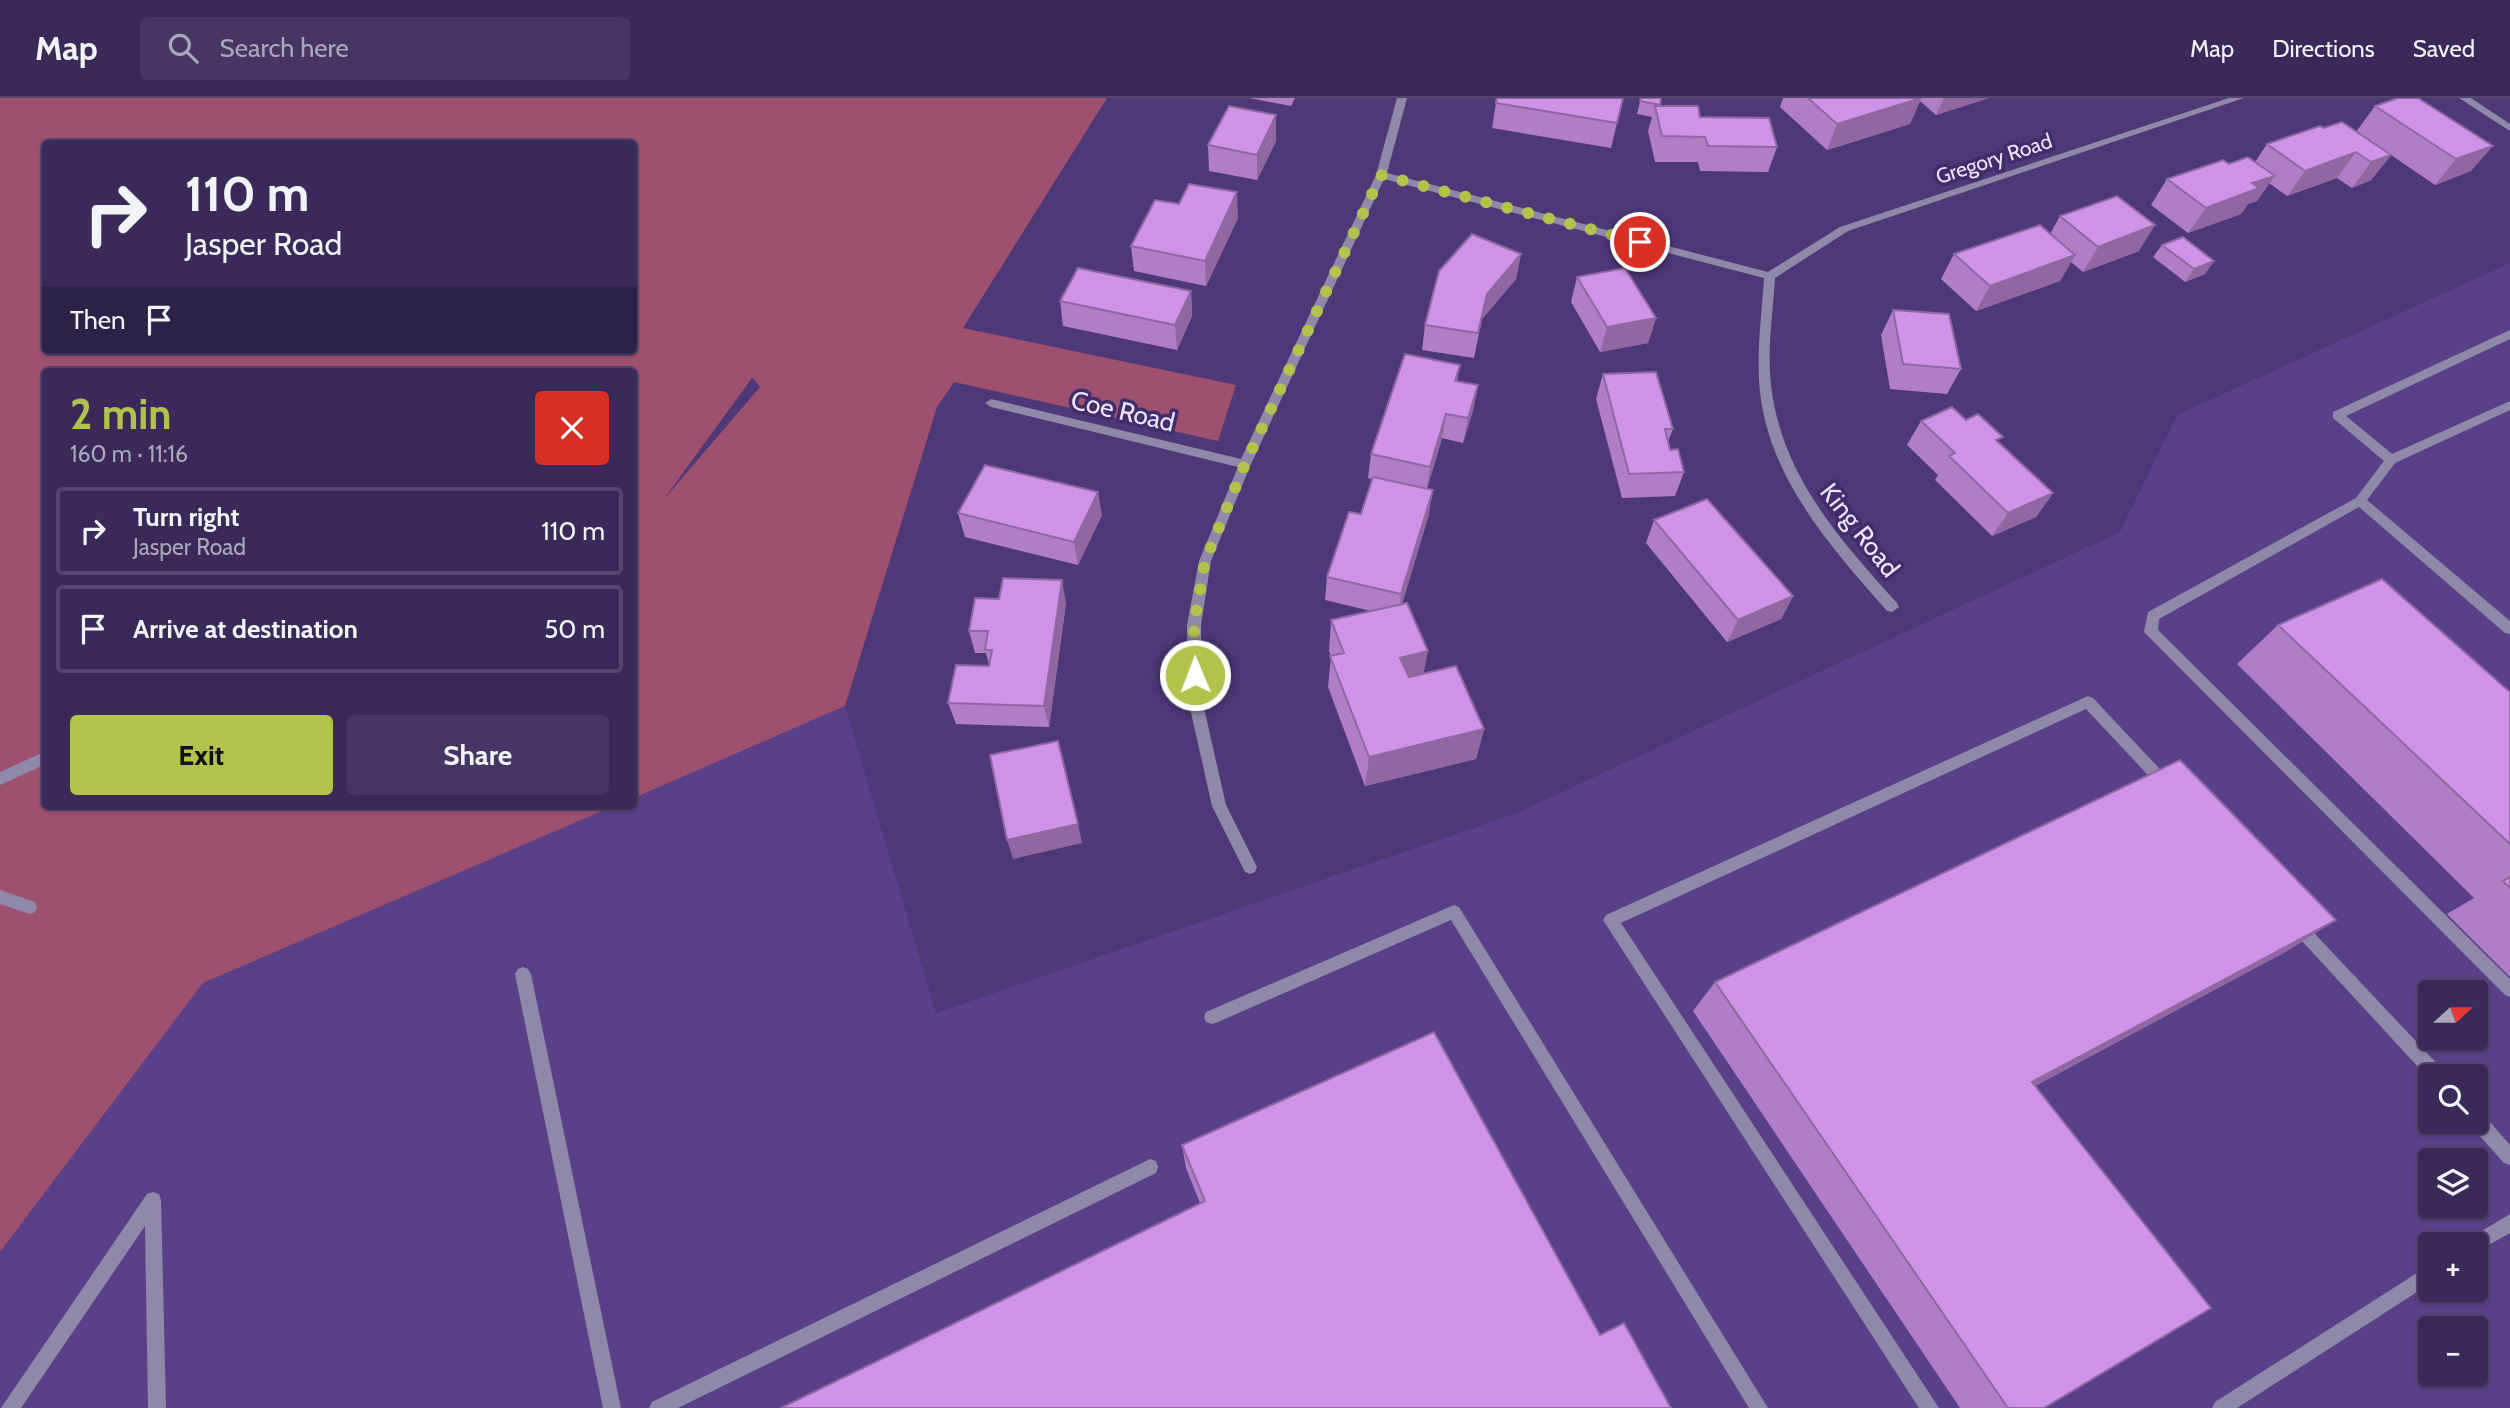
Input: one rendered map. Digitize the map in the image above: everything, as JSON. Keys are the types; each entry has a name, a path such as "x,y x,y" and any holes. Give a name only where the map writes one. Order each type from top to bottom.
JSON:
{"street":[{"path":"1250,867 1219,806 1195,699 1194,625 1205,561 1245,464 1381,175 1402,98"},
{"name":"Gregory Road","path":"1770,276 1844,229 2239,98"},
{"path":"2464,98 2510,128"},
{"path":"1381,175 1770,276"},
{"name":"King Road","path":"1770,276 1765,383 1775,434 1792,477 1826,532 1892,607"},
{"path":"2391,460 2337,415 2510,334"},
{"name":"Coe Road","path":"991,403 1245,464"},
{"path":"2510,405 2391,460 2360,501 2153,616 2151,632 2510,990"},
{"path":"2360,501 2510,629"},
{"path":"1930,1408 1611,920 2088,702 2174,793"},
{"path":"0,779 42,759"},
{"path":"0,897 30,907"},
{"path":"1212,1017 1454,912 1759,1408"},
{"path":"2288,916 2426,1064"},
{"path":"523,974 612,1408"},
{"path":"2488,1132 2510,1157"},
{"path":"658,1408 1150,1167"},
{"path":"10,1408 153,1200 157,1408"},
{"path":"2488,1237 2510,1223"},
{"path":"2221,1408 2418,1281"}],"shaded area":[{"path":"0,98 1107,98 963,328 1236,385 1218,441 954,382 937,407 845,706 637,797 637,368 42,368 42,809 607,809 203,983 0,1252","holes":["752,378 760,387 664,499"]},
{"path":"2510,263 2510,1408 0,1408 0,1252 203,983 607,809 637,809 637,797 845,706 936,1013 1517,813 2120,532 2177,415"}],"building":[{"path":"1497,98 1623,98 1617,123 1496,103"},
{"path":"1641,98 1661,98 1660,105 1640,101"},
{"path":"1808,98 1921,98 1837,124"},
{"path":"2398,98 2418,98 2493,146 2456,159 2375,106"},
{"path":"1229,106 1276,115 1257,155 1208,145"},
{"path":"1655,106 1698,106 1700,117 1769,118 1777,147 1708,146 1705,137 1662,136"},
{"path":"2342,122 2391,155 2371,162 2356,152 2305,171 2267,144 2320,126 2324,128"},
{"path":"2248,157 2275,176 2252,183 2259,188 2206,208 2167,179 2223,160 2229,164"},
{"path":"1189,184 1237,192 1205,261 1131,246 1155,200 1179,204"},
{"path":"2117,196 2155,225 2098,247 2060,216"},
{"path":"2040,225 2075,255 1990,286 1954,254"},
{"path":"1472,234 1521,254 1487,294 1478,333 1425,325 1439,271"},
{"path":"2183,237 2214,261 2194,269 2162,245"},
{"path":"1078,268 1191,291 1175,325 1060,301"},
{"path":"1625,268 1656,318 1607,327 1577,277"},
{"path":"1893,310 1949,314 1961,369 1903,364"},
{"path":"1405,354 1460,365 1455,381 1478,385 1468,418 1446,414 1430,467 1371,454"},
{"path":"1656,372 1673,429 1665,429 1670,450 1678,449 1684,472 1629,474 1603,374"},
{"path":"1952,407 1966,420 1978,414 2003,437 1996,440 2053,493 2008,513 1949,456 1955,453 1921,421"},
{"path":"985,465 1098,492 1074,542 958,513"},
{"path":"1373,477 1433,490 1401,594 1327,577 1349,512 1361,514"},
{"path":"1707,499 1793,596 1738,620 1654,520"},
{"path":"1003,578 1062,580 1044,706 948,703 956,665 989,666 992,650 985,650 988,631 969,631 975,598 999,599"},
{"path":"2382,579 2510,692 2510,844 2278,625"},
{"path":"1407,603 1428,651 1400,658 1409,677 1456,666 1484,729 1369,757 1330,656 1344,653 1331,620"},
{"path":"1058,741 1078,824 1007,840 990,755"},
{"path":"2180,760 2336,920 2032,1082 2211,1308 2044,1408 2008,1408 1715,982"},
{"path":"2510,877 2510,888 2503,881"},
{"path":"1434,1032 1600,1335 1624,1323 1671,1408 781,1408 1205,1201 1182,1145"}],"route":[{"path":"1195,675 1194,625 1205,561 1245,464 1381,175 1640,242"}]}
